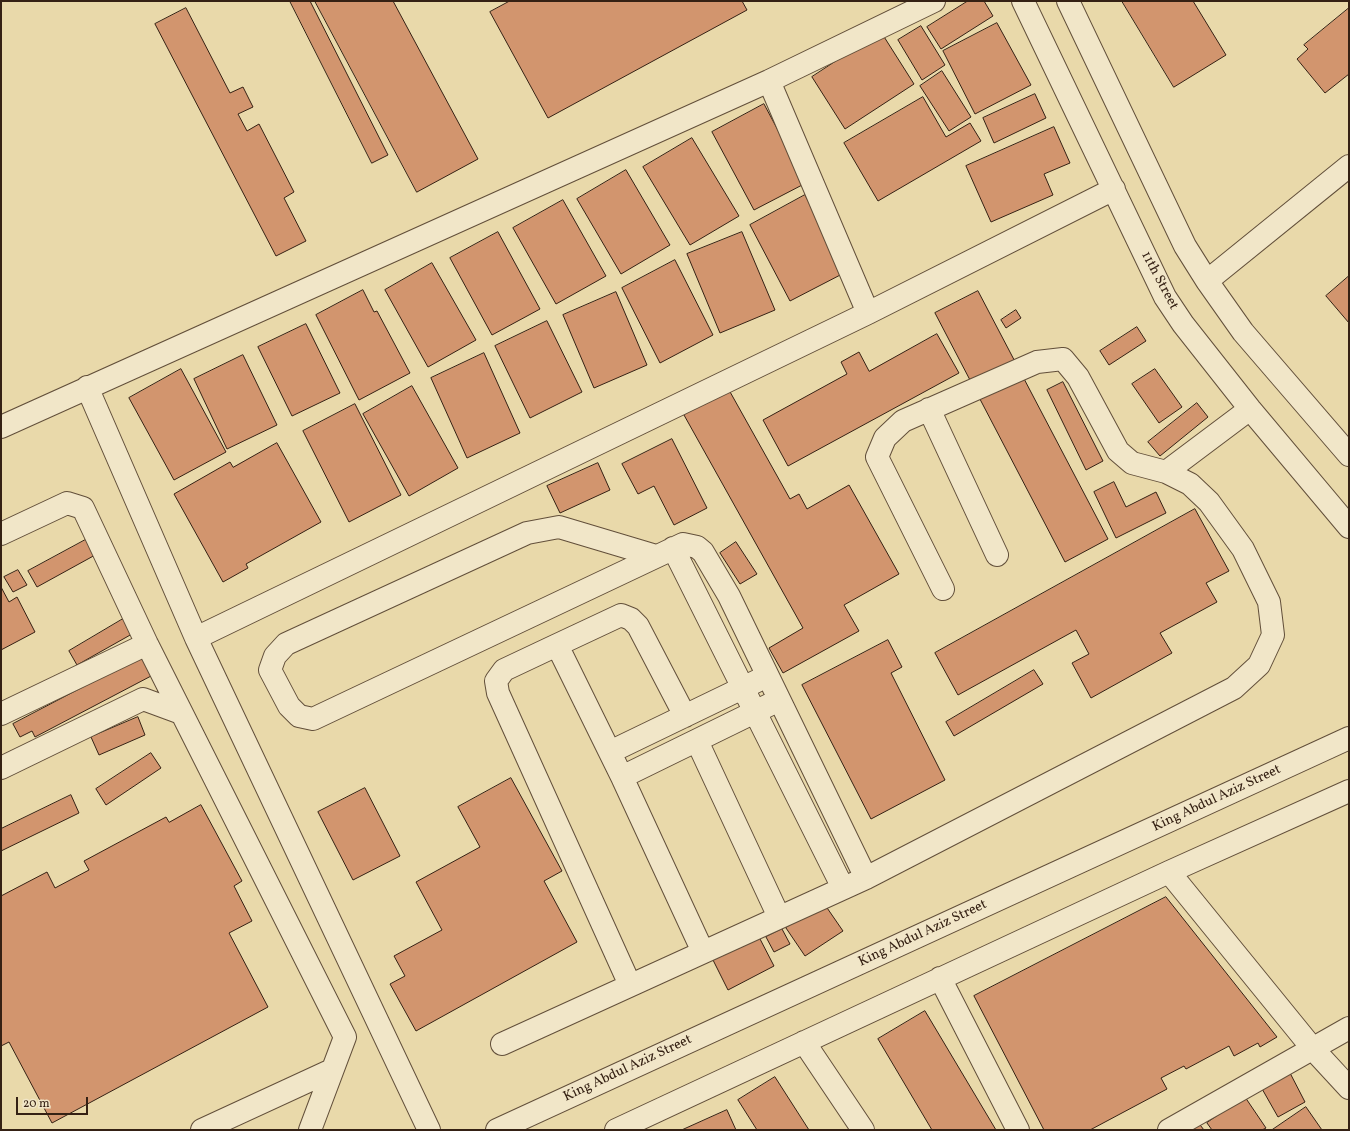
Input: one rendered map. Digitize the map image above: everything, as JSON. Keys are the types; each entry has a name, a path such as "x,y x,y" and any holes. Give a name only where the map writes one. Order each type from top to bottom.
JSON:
{"street":[{"path":"1,427 769,81 934,1"},
{"name":"11th Street","path":"1023,1 1165,297 1183,324 1250,409 1348,526"},
{"path":"1068,1 1185,246 1207,281 1243,332 1349,456"},
{"path":"769,81 868,313"},
{"path":"1207,281 1349,166"},
{"path":"196,638 868,313 1114,189"},
{"path":"502,1044 866,878 1234,688 1259,665 1273,635 1269,602 1243,549 1209,502 1190,484 1166,472 1132,463 1118,451 1078,377 1062,359 1037,362 903,420 884,438 877,457 943,590"},
{"path":"87,387 196,638 429,1130"},
{"path":"929,409 997,554"},
{"path":"1166,472 1250,409"},
{"path":"1,534 67,503 83,508 181,713 345,1037 310,1130"},
{"path":"843,888 744,688 665,552 559,527 527,533 286,644 275,656 270,670 289,706 299,716 313,719 665,552 683,544 697,548 704,552 729,596 866,878"},
{"path":"630,985 498,693 496,681 504,670 621,615 631,619 638,626 685,716"},
{"path":"1,714 147,644"},
{"path":"557,645 622,777 703,952"},
{"path":"610,752 768,676"},
{"path":"1,768 143,699 181,713"},
{"path":"622,777 780,700"},
{"name":"King Abdul Aziz Street","path":"497,1130 1349,738"},
{"path":"697,741 780,917"},
{"path":"616,1130 1169,872 1349,791"},
{"path":"1169,872 1312,1049 1349,1088"},
{"path":"940,978 1018,1130"},
{"path":"1169,1130 1349,1028"},
{"path":"804,1042 863,1130"},
{"path":"202,1130 332,1070"}],"building":[{"path":"290,1 310,1 388,155 372,163"},
{"path":"315,1 393,1 478,159 417,192"},
{"path":"510,1 742,1 747,10 548,118 490,12"},
{"path":"968,1 984,1 993,16 941,49 927,27"},
{"path":"1122,1 1193,1 1226,55 1174,87"},
{"path":"186,8 230,93 243,87 253,107 238,114 247,131 259,124 294,192 284,198 306,241 276,256 155,24"},
{"path":"1349,8 1349,74 1325,93 1297,59 1308,49 1304,45"},
{"path":"997,23 1031,85 975,114 943,51"},
{"path":"921,26 945,65 922,80 898,40"},
{"path":"881,32 914,84 845,129 812,77"},
{"path":"942,71 971,117 949,131 920,86"},
{"path":"1035,94 1046,118 994,143 983,118"},
{"path":"923,97 946,137 970,123 981,141 878,201 844,143"},
{"path":"764,104 806,183 754,210 712,132"},
{"path":"1054,127 1070,163 1044,174 1053,195 991,222 966,166"},
{"path":"692,138 739,216 690,245 643,167"},
{"path":"626,170 670,245 621,274 577,199"},
{"path":"805,195 846,272 790,301 750,225"},
{"path":"563,200 606,276 556,304 513,228"},
{"path":"498,232 540,309 492,335 450,258"},
{"path":"742,232 775,310 720,333 687,254"},
{"path":"675,260 713,335 660,363 622,288"},
{"path":"432,263 476,340 428,367 385,290"},
{"path":"1349,276 1349,323 1326,296"},
{"path":"363,290 374,312 377,311 410,373 359,400 316,315"},
{"path":"978,291 1108,539 1065,562 935,313"},
{"path":"616,292 647,365 594,388 563,315"},
{"path":"1016,310 1021,318 1006,328 1001,320"},
{"path":"547,321 582,392 530,418 495,346"},
{"path":"306,324 340,393 292,416 258,347"},
{"path":"1137,327 1146,341 1109,365 1100,351"},
{"path":"937,334 959,373 788,466 763,420 847,374 841,362 859,352 869,371"},
{"path":"484,353 520,433 467,458 431,378"},
{"path":"243,355 277,425 227,449 194,379"},
{"path":"181,369 226,452 174,480 129,398"},
{"path":"1155,369 1182,407 1159,423 1132,384"},
{"path":"1063,382 1103,461 1086,470 1047,390"},
{"path":"412,386 458,468 409,496 363,414"},
{"path":"729,390 790,499 799,494 807,509 849,485 899,574 844,605 859,631 783,673 769,648 803,628 684,415"},
{"path":"1197,403 1208,417 1160,456 1148,442"},
{"path":"355,404 401,495 349,522 303,431"},
{"path":"672,439 707,508 674,525 654,486 638,494 622,464"},
{"path":"277,443 321,522 246,564 248,568 223,582 174,494 230,462 233,467"},
{"path":"598,463 610,490 560,513 547,486"},
{"path":"1114,482 1126,507 1156,492 1166,513 1116,538 1094,492"},
{"path":"1195,509 1229,571 1206,583 1217,602 1160,633 1172,653 1091,698 1072,663 1089,654 1076,630 958,695 935,653"},
{"path":"89,538 97,554 37,587 28,571"},
{"path":"736,542 757,574 740,584 720,553"},
{"path":"18,570 27,585 13,592 4,577"},
{"path":"1,587 9,602 17,597 35,632 1,650"},
{"path":"123,619 132,634 77,665 69,651"},
{"path":"888,640 902,667 891,673 945,780 871,819 802,685"},
{"path":"143,656 153,675 35,737 32,731 20,737 13,724"},
{"path":"1034,670 1043,684 954,736 946,722"},
{"path":"138,717 145,735 99,755 91,737"},
{"path":"151,753 161,768 106,805 96,789"},
{"path":"511,778 562,871 544,881 577,942 416,1031 390,984 405,976 394,956 442,930 416,882 480,847 458,807"},
{"path":"365,788 400,856 353,880 318,812"},
{"path":"71,795 79,813 1,851 1,829"},
{"path":"201,805 242,881 234,886 252,921 229,933 268,1007 52,1123 9,1042 1,1046 1,896 47,872 55,888 89,870 84,861 166,817 169,822"},
{"path":"1166,897 1277,1037 1260,1047 1258,1043 1234,1056 1229,1046 1186,1069 1184,1066 1161,1078 1167,1089 1090,1130 1044,1130 974,996"},
{"path":"823,902 843,931 805,956 786,928"},
{"path":"782,929 790,944 774,952 766,937"},
{"path":"759,937 774,966 728,990 713,960"},
{"path":"925,1011 996,1130 932,1130 878,1039"},
{"path":"1289,1071 1305,1102 1278,1117 1261,1087"},
{"path":"775,1077 809,1130 757,1130 738,1100"},
{"path":"1245,1097 1266,1128 1262,1130 1212,1130 1207,1123"},
{"path":"1306,1107 1322,1130 1272,1130"},
{"path":"727,1110 736,1130 682,1130"},
{"path":"1197,1121 1204,1130 1184,1130"}]}
